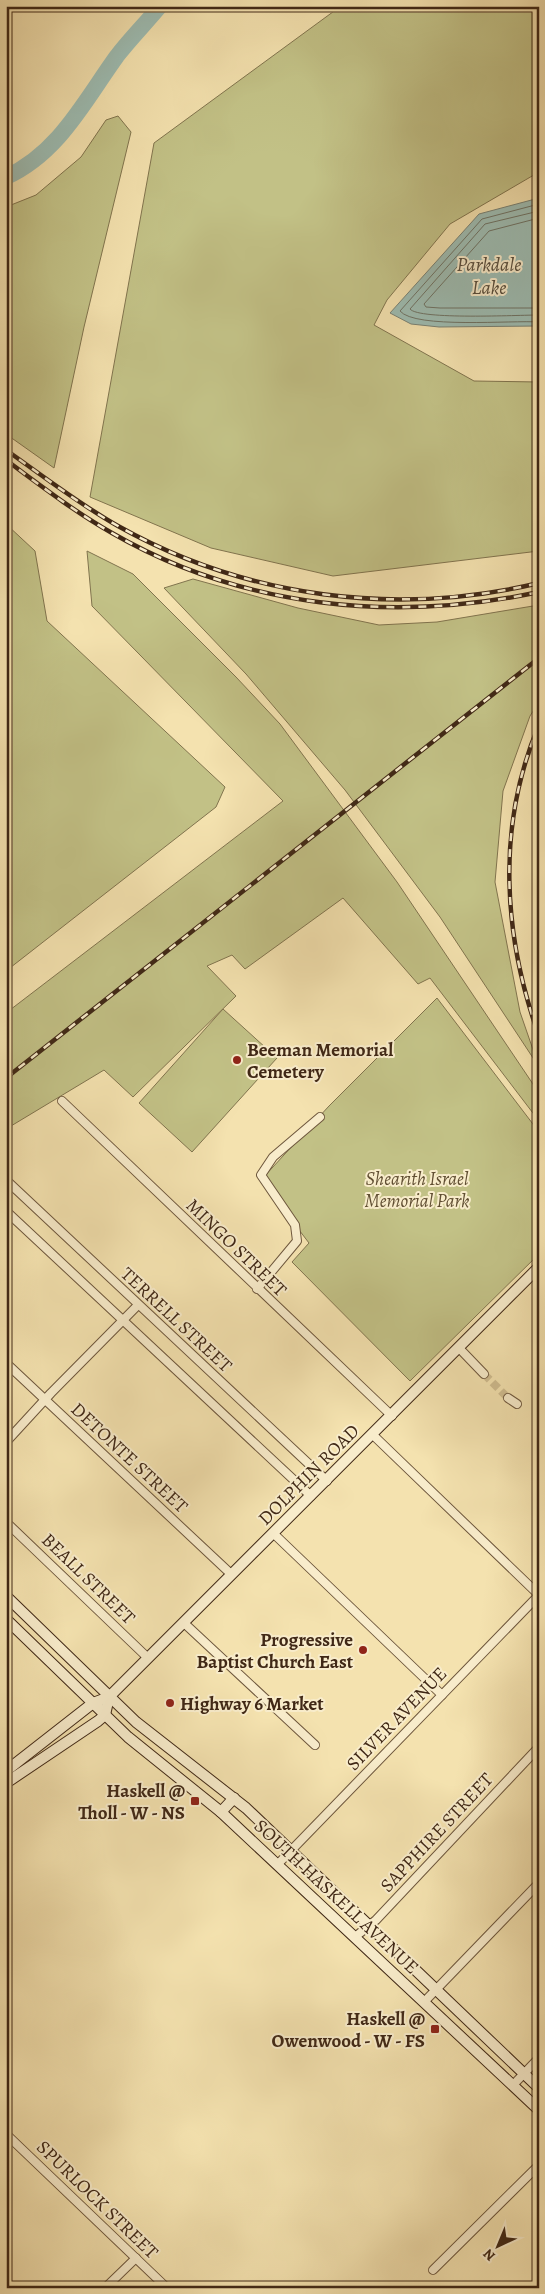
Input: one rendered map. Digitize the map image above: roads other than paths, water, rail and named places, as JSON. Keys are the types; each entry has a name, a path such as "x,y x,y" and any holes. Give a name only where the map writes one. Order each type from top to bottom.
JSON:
{"main road":[{"name":"DOLPHIN ROAD","path":"7,1769 93,1703 109,1697 536,1271"},
{"name":"SOUTH HASKELL AVENUE","path":"6,1596 109,1697 154,1737 234,1798 291,1850 539,2088"},
{"name":"SOUTH HASKELL AVENUE","path":"6,1619 105,1715 221,1812 278,1864 539,2110"},
{"path":"6,1783 105,1715 109,1697"},
{"path":"221,1812 234,1798"}],"street":[{"name":"MINGO STREET","path":"62,1101 392,1416"},
{"path":"257,1289 297,1241 295,1225 260,1175 273,1157 320,1118"},
{"name":"TERRELL STREET","path":"6,1180 326,1481"},
{"name":"TERRELL STREET","path":"6,1211 311,1496"},
{"path":"6,1442 121,1320 138,1305"},
{"path":"459,1348 484,1374"},
{"name":"DETONTE STREET","path":"6,1363 232,1574"},
{"path":"508,1398 517,1404"},
{"path":"373,1435 539,1595"},
{"name":"BEALL STREET","path":"6,1522 148,1658"},
{"path":"273,1533 442,1694"},
{"name":"SILVER AVENUE","path":"278,1864 539,1595"},
{"path":"184,1623 315,1745"},
{"name":"SAPPHIRE STREET","path":"356,1937 370,1925 539,1747"},
{"path":"425,2002 539,1883"},
{"path":"513,2085 539,2058"},
{"name":"SPURLOCK STREET","path":"6,2134 167,2288"},
{"path":"433,2270 539,2165"},
{"path":"105,2288 136,2258"}],"water":[{"name":"Parkdale Lake","path":"539,198 539,326 439,327 411,324 390,313 479,214"}],"waterway":[{"path":"6,177 25,167 56,140 127,43 160,6"}],"tunnel":[{"path":"484,1374 508,1398"}],"railway":[{"path":"6,450 75,499 118,526 167,551 218,570 270,585 323,594 377,599 431,599 485,593 539,583"},
{"path":"6,460 71,508 112,533 162,558 213,578 266,593 320,602 374,607 429,606 484,601 539,592"},
{"path":"6,1078 539,658"},
{"path":"539,725 525,763 516,802 509,880 512,920 518,959 527,998 539,1036"}],"place":[{"name":"Beeman Memorial Cemetery","path":"237,1060"},
{"name":"Progressive Baptist Church East","path":"363,1650"},
{"name":"Highway 6 Market","path":"170,1703"},
{"name":"Haskell @ Tholl - W - NS","path":"195,1801"},
{"name":"Haskell @ Owenwood - W - FS","path":"435,2029"}],"park label":[{"name":"Shearith Israel Memorial Park","path":"417,1189"}]}
